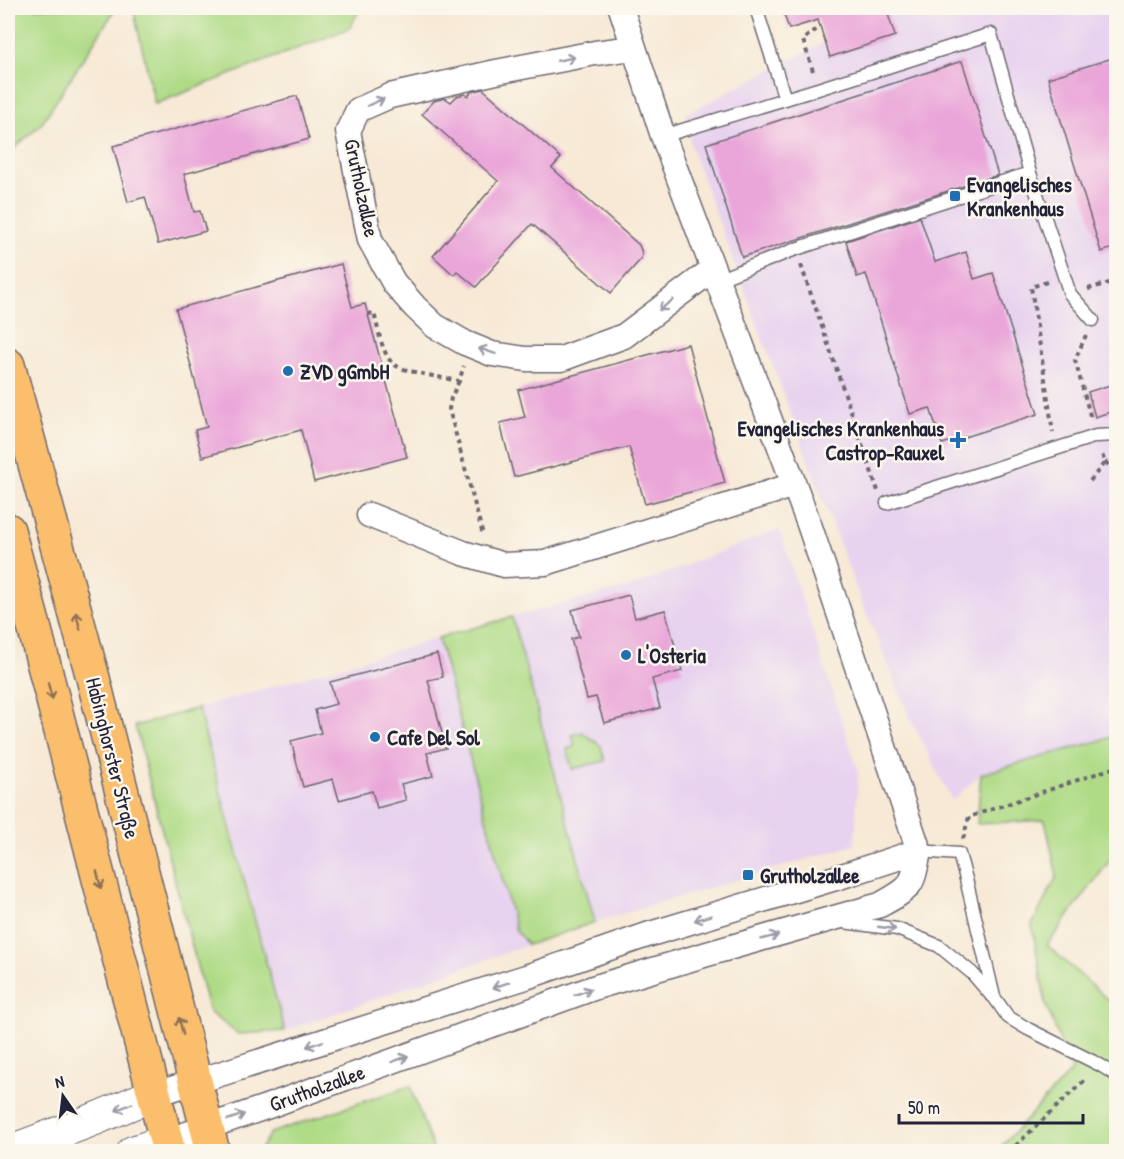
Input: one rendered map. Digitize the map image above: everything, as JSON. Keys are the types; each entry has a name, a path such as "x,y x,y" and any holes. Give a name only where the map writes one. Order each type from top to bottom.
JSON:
{"main road":[{"name":"Habinghorster Straße","path":"8,365 93,678 210,1139"},
{"name":"Habinghorster Straße","path":"8,530 167,1146"}],"street":[{"name":"Grutholzallee","path":"167,1146 210,1139 277,1103 596,987 880,905 902,894 913,882 919,851 809,524 663,136 621,8"},
{"name":"Grutholzallee","path":"633,48 496,72 411,91 390,96 358,110 348,131 370,240 394,283 435,326 470,346 492,354 526,358 561,359 624,336 715,275"},
{"path":"369,515 463,553 504,565 545,563 794,484"},
{"name":"Grutholzallee","path":"154,1094 526,977 647,935 919,851"},
{"path":"8,1152 154,1094"},
{"path":"133,1152 167,1146"}],"lane":[{"path":"756,8 784,99"},
{"path":"663,136 991,34 1030,173 1070,294 1093,320"},
{"path":"715,275 1030,173"},
{"path":"884,501 1096,436 1116,435"},
{"name":"Grutholzallee","path":"919,851 959,854"},
{"path":"959,854 994,997"},
{"path":"829,921 897,929 939,946 972,974 994,997 1008,1017 1100,1065 1116,1076"}],"path":[{"path":"818,89 802,40 821,28"},
{"path":"796,249 884,501"},
{"path":"1053,432 1031,287 1065,277"},
{"path":"1070,294 1116,281"},
{"path":"368,314 374,313 382,344 394,365 459,381"},
{"path":"1075,360 1093,320"},
{"path":"470,346 459,381 450,398 449,409 488,560"},
{"path":"1105,462 1111,467 1116,466"},
{"path":"959,854 969,817 1116,767"},
{"path":"1009,1152 1100,1065"}],"shaded area":[{"name":"Evangelisches Krankenhaus Castrop-Rauxel","path":"891,8 1116,8 1116,736 981,774 952,801 911,720 856,588 691,147 685,114"},
{"path":"779,529 858,770 855,845 595,922 512,617 633,586"},
{"path":"438,638 516,931 528,945 285,1031 198,708"}],"green space":[{"path":"8,8 116,8 42,123 8,154"},
{"path":"133,8 360,8 350,28 155,104"},
{"path":"512,617 595,922 528,945 516,931 438,638"},
{"path":"198,708 285,1031 238,1034 209,1012 135,726"},
{"path":"582,732 601,746 605,761 572,769 567,749 575,746 572,735"},
{"path":"1116,736 1116,852 1047,945 1116,1007 1116,1151 997,1151 1072,1070 1046,1005 1032,925 1057,876 1045,820 977,824 981,774"},
{"path":"410,1086 434,1151 259,1151 270,1133"}],"building":[{"path":"782,8 886,8 895,36 830,57 818,20 789,29"},
{"path":"1116,57 1116,247 1101,252 1048,78"},
{"path":"962,61 998,175 742,257 706,144"},
{"path":"483,89 561,158 552,168 639,245 642,253 641,259 611,293 532,224 476,287 457,271 454,275 433,256 498,181 422,114 434,101 445,98 451,102 457,96 465,94 468,96 471,92"},
{"path":"297,96 309,139 184,174 194,212 200,211 206,231 158,244 145,197 128,202 113,146"},
{"path":"920,217 935,262 966,252 974,279 993,273 1038,414 942,444 930,408 910,414 866,274 857,277 846,241"},
{"name":"ZVD gGmbH","path":"341,264 352,307 365,304 407,457 314,482 301,430 202,457 195,430 207,427 176,309"},
{"path":"688,344 725,483 645,504 629,447 514,477 500,423 525,417 518,390"},
{"path":"1116,383 1116,410 1095,417 1088,392"},
{"name":"L'Osteria","path":"629,595 635,618 665,610 682,671 652,679 660,708 604,723 596,697 587,699 571,639 579,637 572,610"},
{"name":"Cafe Del Sol","path":"437,654 443,677 428,680 446,748 427,753 433,776 401,784 406,800 377,808 372,791 339,800 333,779 303,787 291,741 321,733 315,710 336,704 330,682"}],"place":[{"name":"Evangelisches Krankenhaus","path":"955,196"},
{"name":"ZVD gGmbH","path":"288,371"},
{"name":"Evangelisches Krankenhaus Castrop-Rauxel","path":"958,440"},
{"name":"L'Osteria","path":"626,655"},
{"name":"Cafe Del Sol","path":"375,737"},
{"name":"Grutholzallee","path":"748,875"}]}
